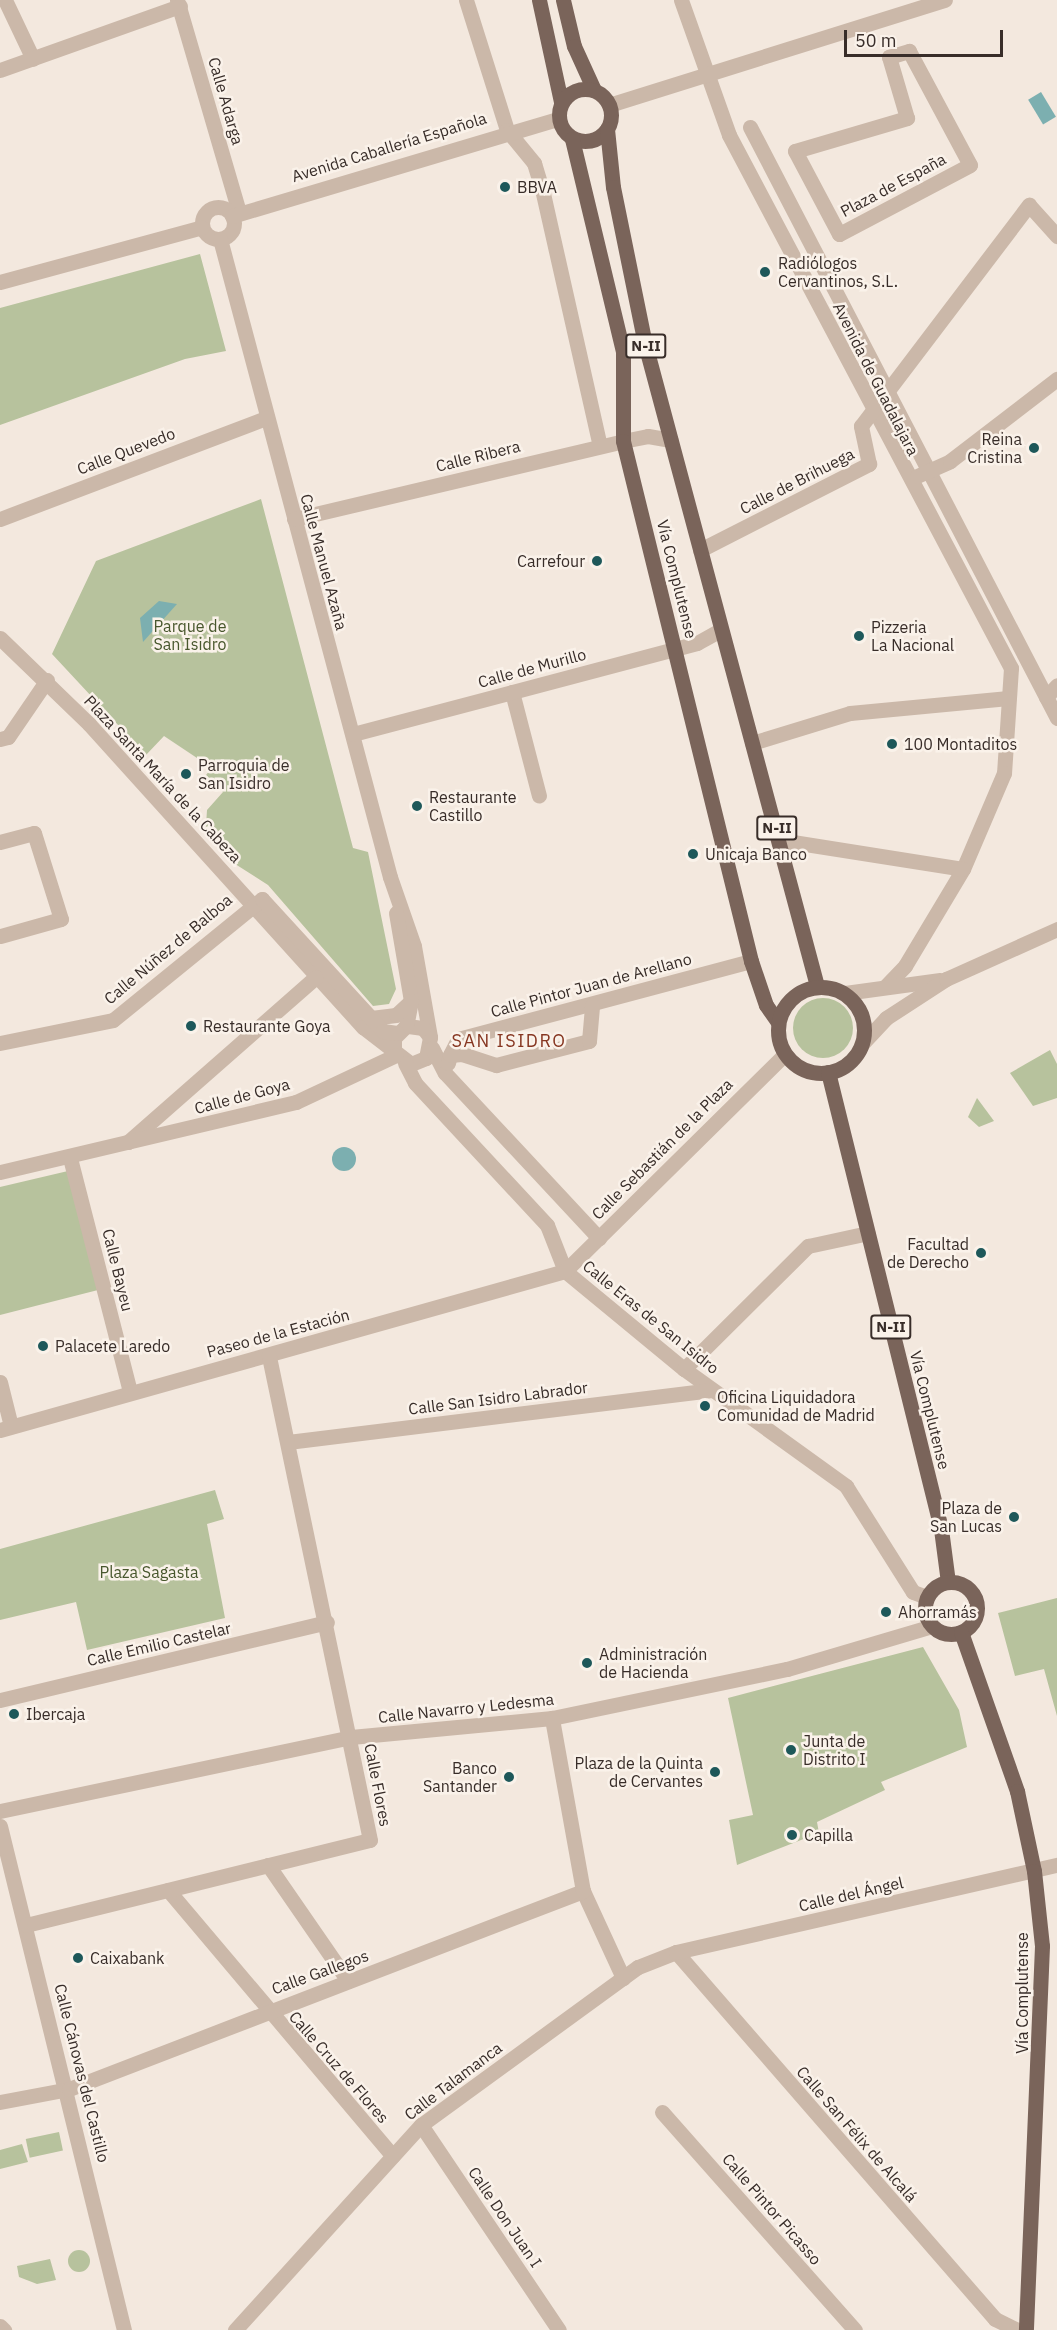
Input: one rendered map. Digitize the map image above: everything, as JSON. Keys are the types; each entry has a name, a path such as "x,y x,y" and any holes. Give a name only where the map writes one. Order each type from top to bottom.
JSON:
{"main road":[{"path":"538,0 561,102 558,119 573,139 588,141 607,129 609,105 594,90 574,46 563,0"},
{"path":"561,102 572,91 594,90"},
{"name":"Vía Complutense","path":"607,129 613,187 671,440 719,631 780,840 817,986"},
{"name":"Vía Complutense","path":"573,139 623,352 623,441 676,648 751,961 766,1005 778,1022"},
{"path":"817,986 845,993 862,1016 861,1046 854,1058 828,1072 801,1068 785,1054 778,1022 792,997 817,986"},
{"name":"Vía Complutense","path":"828,1072 941,1529 948,1582"},
{"path":"948,1582 966,1586 976,1601 974,1620 961,1632 951,1634 932,1626 927,1597 948,1582"},
{"name":"Vía Complutense","path":"961,1632 1017,1791 1034,1871 1042,1946 1026,2330"}],"street":[{"path":"5,0 33,58"},
{"path":"466,0 507,130 534,163 542,189 600,446"},
{"name":"Avenida de Guadalajara","path":"681,0 692,21 703,72 729,135 907,480 1011,668 1008,698"},
{"path":"609,105 703,72 920,4 945,0"},
{"path":"0,70 179,3"},
{"name":"Calle Adarga","path":"179,3 236,214"},
{"name":"Plaza de España","path":"909,51 970,165 839,234 795,151 907,118 889,57 909,51"},
{"name":"Avenida Caballería Española","path":"202,227 212,208 236,214 507,130 558,119"},
{"name":"Avenida de Guadalajara","path":"750,127 889,393 926,472 1057,718"},
{"name":"Calle de Brihuega","path":"700,550 869,464 861,426 889,393 1029,206 1057,236"},
{"path":"0,282 202,227 220,239 229,235 236,214"},
{"name":"Calle Manuel Azaña","path":"220,239 266,418 396,895 414,946 431,1042"},
{"path":"926,472 950,461 1057,379"},
{"name":"Calle Quevedo","path":"0,519 266,418"},
{"name":"Calle Ribera","path":"294,519 623,441 648,436 671,440"},
{"name":"Avenida de Guadalajara","path":"907,480 926,472"},
{"name":"Calle de Murillo","path":"353,734 676,648 719,631"},
{"name":"Plaza Santa María de la Cabeza","path":"0,638 48,680 253,902"},
{"path":"0,739 8,737 48,680"},
{"path":"1046,697 1057,685"},
{"path":"512,692 539,796"},
{"path":"752,743 850,713 1008,698 1004,773 963,869 905,966 885,987"},
{"path":"0,842 34,833 61,919 0,936"},
{"path":"780,840 963,869"},
{"name":"Calle Manuel Azaña","path":"396,895 411,1001 401,1030 398,1056"},
{"path":"253,902 262,899 383,1030 423,1028 431,1042"},
{"name":"Calle Eras de San Isidro","path":"253,902 315,977 363,1027 398,1056 415,1083 547,1225 565,1271 684,1369 846,1486 913,1592 927,1597"},
{"name":"Calle Núñez de Balboa","path":"0,1043 113,1020 253,902"},
{"path":"861,1046 885,1018 946,979 1057,929"},
{"name":"Calle Pintor Juan de Arellano","path":"450,1055 458,1040 751,961"},
{"name":"Calle de Goya","path":"126,1144 315,977"},
{"path":"845,993 946,979"},
{"path":"371,1018 396,1015 411,1001"},
{"path":"445,1073 450,1055 477,1056 496,1065 589,1041 592,1005"},
{"name":"Calle Eras de San Isidro","path":"431,1042 445,1073 598,1238"},
{"name":"Calle de Goya","path":"0,1172 70,1158 296,1102 398,1056 422,1062 431,1042"},
{"name":"Calle Sebastián de la Plaza","path":"565,1271 785,1054"},
{"name":"Calle Bayeu","path":"70,1158 130,1392"},
{"path":"684,1369 808,1246 868,1233"},
{"name":"Paseo de la Estación","path":"6,1428 565,1271"},
{"name":"Calle Flores","path":"26,1925 370,1840 351,1737 269,1355"},
{"path":"0,1382 6,1428"},
{"name":"Calle San Isidro Labrador","path":"288,1442 712,1389"},
{"name":"Calle Emilio Castelar","path":"0,1700 327,1622"},
{"name":"Calle Navarro y Ledesma","path":"0,1811 351,1737 552,1718 787,1668 932,1626"},
{"path":"552,1718 584,1891 623,1978"},
{"name":"Calle Cánovas del Castillo","path":"1,1835 69,2089 124,2330"},
{"path":"268,1865 348,1981"},
{"name":"Calle del Ángel","path":"676,1952 1057,1865"},
{"name":"Calle Cruz de Flores","path":"168,1890 267,2011 393,2156"},
{"name":"Calle Gallegos","path":"0,2102 69,2089 584,1891"},
{"name":"Calle Talamanca","path":"235,2330 421,2125 623,1978 676,1952"},
{"name":"Calle San Félix de Alcalá","path":"676,1952 995,2319 1018,2330"},
{"name":"Calle Pintor Picasso","path":"662,2112 855,2330"},
{"name":"Calle Don Juan I","path":"421,2125 552,2328"},
{"path":"0,2326 4,2330"}],"green space":[{"path":"200,254 226,351 185,359 0,425 0,308"},
{"name":"Parque de San Isidro","path":"261,499 353,848 368,852 396,989 389,1004 373,1006 268,885 232,862 206,826 207,810 223,792 206,775 212,768 164,736 146,755 52,654 96,561"},
{"path":"823,998 840,1003 848,1011 853,1028 848,1045 840,1053 823,1058 806,1053 798,1045 793,1028 798,1011 806,1003"},
{"path":"1050,1050 1057,1064 1057,1098 1033,1106 1010,1073"},
{"path":"977,1098 994,1121 979,1127 968,1117"},
{"path":"68,1171 98,1290 0,1315 0,1187"},
{"name":"Plaza Sagasta","path":"215,1490 224,1519 207,1524 225,1618 87,1650 76,1602 0,1620 0,1549"},
{"path":"1057,1598 1057,1716 1044,1669 1015,1676 998,1613"},
{"path":"923,1647 959,1710 967,1747 881,1782 885,1790 817,1822 819,1833 737,1865 729,1820 753,1815 728,1698"},
{"path":"59,2132 63,2151 30,2158 26,2139"},
{"path":"22,2144 28,2162 0,2169 0,2150"},
{"path":"79,2250 87,2253 90,2261 87,2269 79,2272 71,2269 68,2261 71,2253"},
{"path":"50,2259 56,2280 37,2284 19,2277 17,2266"}],"water":[{"path":"1041,92 1056,117 1043,125 1028,100"},
{"path":"159,601 177,604 143,642 140,618"},
{"path":"344,1147 349,1148 355,1154 355,1164 349,1170 344,1171 339,1170 333,1164 332,1159 333,1154 339,1148"}],"place":[{"name":"BBVA","path":"505,187"},
{"name":"Radiólogos Cervantinos, S.L.","path":"765,272"},
{"name":"Reina Cristina","path":"1034,448"},
{"name":"Carrefour","path":"597,561"},
{"name":"Pizzeria La Nacional","path":"859,636"},
{"name":"100 Montaditos","path":"892,744"},
{"name":"Parroquia de San Isidro","path":"186,774"},
{"name":"Restaurante Castillo","path":"417,806"},
{"name":"Unicaja Banco","path":"693,854"},
{"name":"Restaurante Goya","path":"191,1026"},
{"name":"Facultad de Derecho","path":"981,1253"},
{"name":"Palacete Laredo","path":"43,1346"},
{"name":"Oficina Liquidadora Comunidad de Madrid","path":"705,1406"},
{"name":"Plaza de San Lucas","path":"1014,1517"},
{"name":"Ahorramás","path":"886,1612"},
{"name":"Administración de Hacienda","path":"587,1663"},
{"name":"Ibercaja","path":"14,1714"},
{"name":"Junta de Distrito I","path":"791,1750"},
{"name":"Plaza de la Quinta de Cervantes","path":"715,1772"},
{"name":"Banco Santander","path":"509,1777"},
{"name":"Capilla","path":"792,1835"},
{"name":"Caixabank","path":"78,1958"}],"district":[{"name":"SAN ISIDRO","path":"509,1041"}]}
